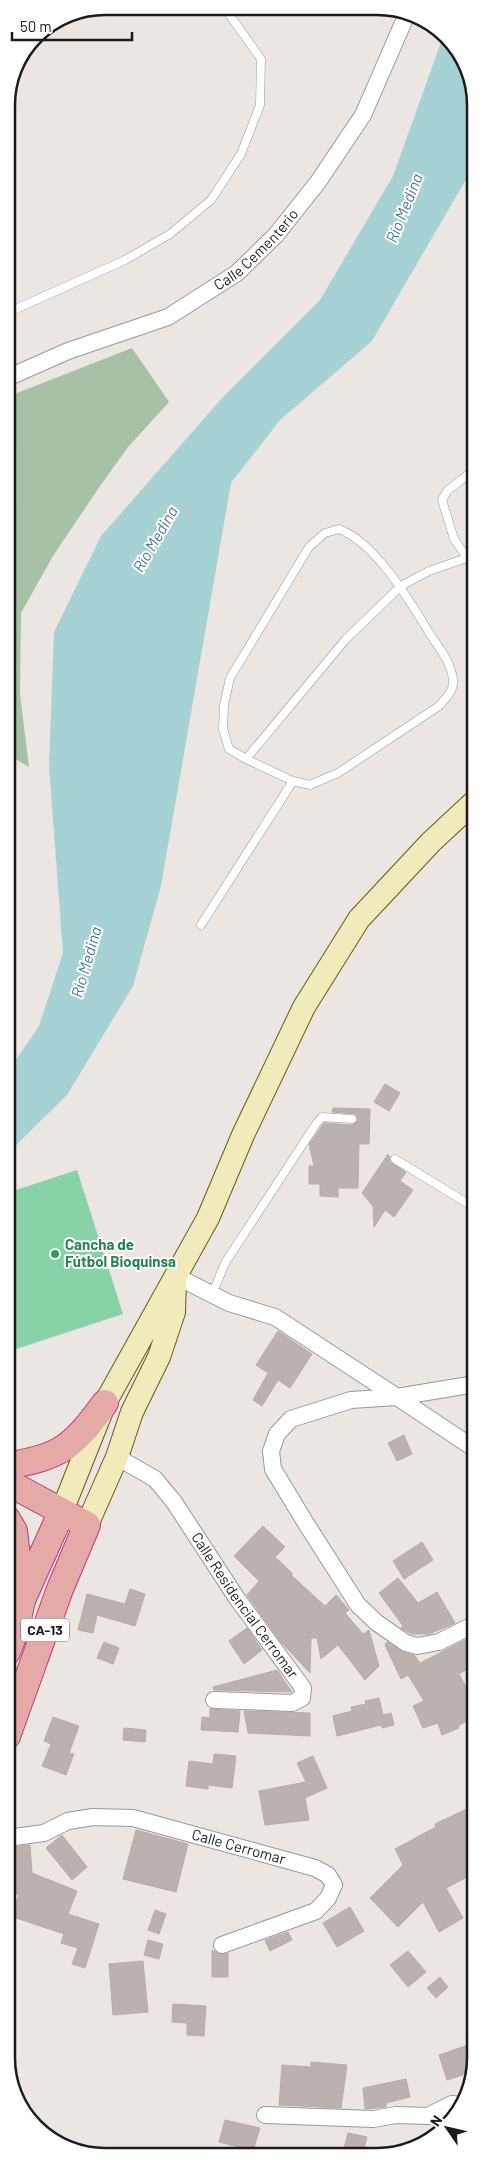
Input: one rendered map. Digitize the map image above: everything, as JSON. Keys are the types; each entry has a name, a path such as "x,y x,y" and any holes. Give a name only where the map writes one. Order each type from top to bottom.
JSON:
{"highway":[{"path":"15,1464 62,1451 84,1432 105,1403"},
{"path":"15,1486 87,1525"},
{"name":"CA-13","path":"15,1621 22,1600 62,1512"},
{"name":"CA-13","path":"15,1714 60,1589 87,1525"},
{"path":"15,1540 22,1600"}],"main road":[{"path":"62,1512 105,1403 208,1218 243,1135 304,1007 354,927 431,842 467,808"},
{"path":"87,1525 117,1457 132,1412 159,1358 174,1312 176,1276"}],"street":[{"name":"Calle Cementerio","path":"15,374 68,351 168,317 237,273 276,235 318,182 363,114 405,20"},
{"path":"176,1276 212,1295 275,1317 467,1444"},
{"path":"467,1385 397,1397 351,1400 291,1419 277,1434 271,1451 273,1469 358,1605 378,1623 406,1643 417,1646 439,1642 467,1628"},
{"name":"Calle Residencial Cerromar","path":"117,1457 155,1479 174,1502 236,1597 303,1688 302,1698 292,1703 214,1700"},
{"name":"Calle Cerromar","path":"15,1837 44,1834 68,1821 93,1817 133,1818 315,1868 328,1876 334,1885 328,1898 316,1911 222,1945"},
{"path":"265,2115 373,2119 396,2115 422,2116"}],"lane":[{"path":"15,309 124,260 170,234 211,200 241,154 260,105 261,59 230,15"},
{"path":"246,760 346,639 400,586 429,571 466,559 454,539 442,500 447,491 467,475"},
{"path":"339,529 350,534 400,586 451,667 454,683 449,695 439,706 338,773 310,785 293,781 246,760 229,749 223,729 224,705 230,678 309,546 325,533 339,529"},
{"path":"201,925 293,781"},
{"path":"212,1295 225,1263 316,1124 322,1117 352,1119"},
{"path":"395,1159 467,1203"}],"green space":[{"path":"132,348 169,402 128,447 100,486 53,556 21,613 20,694 29,767 15,759 15,394"},
{"name":"Cancha de Fútbol Bioquinsa","path":"77,1170 123,1314 15,1349 15,1190"}],"water":[{"name":"Río Medina","path":"441,42 458,65 464,82 467,105 467,178 372,341 280,420 231,483 161,886 133,986 67,1095 15,1146 15,1061 39,1026 63,953 49,766 54,632 101,536 223,397 320,300 393,176"}],"building":[{"path":"385,1084 400,1093 389,1111 374,1102"},
{"path":"333,1108 370,1109 369,1144 359,1144 358,1188 338,1188 338,1197 320,1196 320,1184 309,1184 309,1166 314,1166 309,1144 324,1123 352,1125 358,1120 355,1114 332,1112"},
{"path":"388,1154 392,1163 406,1172 400,1181 413,1190 394,1217 385,1210 374,1227 373,1206 362,1193"},
{"path":"278,1331 312,1354 290,1388 278,1380 262,1406 253,1400 268,1373 256,1365"},
{"path":"404,1435 412,1454 397,1461 388,1443"},
{"path":"263,1526 285,1547 275,1557 293,1574 291,1575 325,1606 336,1595 349,1610 345,1613 363,1634 369,1630 379,1666 365,1680 338,1645 321,1659 317,1638 311,1638 310,1673 281,1642 247,1595 259,1581 234,1556"},
{"path":"422,1542 433,1560 404,1579 393,1561"},
{"path":"398,1578 418,1603 437,1592 455,1623 429,1634 412,1634 401,1628 403,1626 379,1593"},
{"path":"130,1589 145,1594 135,1626 97,1615 93,1633 78,1630 87,1594 125,1604"},
{"path":"247,1628 262,1650 244,1664 229,1641"},
{"path":"467,1639 467,1670 459,1674 467,1689 467,1721 458,1726 459,1728 442,1735 438,1723 423,1728 413,1706 424,1701 408,1675 401,1679 385,1645 387,1642 401,1651 415,1656 420,1663"},
{"path":"104,1642 119,1648 113,1664 97,1658"},
{"path":"277,1670 292,1692 214,1690 213,1687"},
{"path":"379,1698 383,1715 391,1713 394,1725 382,1728 381,1725 337,1736 333,1716 352,1711 351,1707 366,1704 365,1701"},
{"path":"210,1709 240,1711 238,1732 201,1730 202,1717 210,1718"},
{"path":"244,1711 310,1713 310,1736 248,1733"},
{"path":"53,1717 79,1726 69,1753 74,1754 66,1775 42,1766 51,1744 44,1741"},
{"path":"124,1728 146,1730 145,1742 123,1740"},
{"path":"214,1754 236,1756 232,1788 208,1785 208,1789 186,1786 189,1761 213,1764"},
{"path":"313,1756 327,1788 305,1798 309,1820 265,1825 259,1791 306,1782 297,1763"},
{"path":"467,1809 467,1877 446,1888 463,1918 439,1932 423,1902 398,1927 370,1898 403,1865 395,1849 436,1827 435,1824"},
{"path":"136,1830 188,1844 176,1892 123,1879"},
{"path":"62,1835 87,1867 72,1880 46,1848"},
{"path":"30,1845 32,1873 77,1891 68,1914 99,1924 85,1968 72,1964 78,1948 61,1943 64,1934 15,1918 15,1904 19,1895 15,1894 15,1847"},
{"path":"350,1907 364,1931 337,1947 323,1923"},
{"path":"155,1910 166,1914 159,1934 148,1930"},
{"path":"288,1932 292,1940 270,1951 265,1940"},
{"path":"148,1940 163,1944 159,1959 144,1955"},
{"path":"212,1950 220,1955 228,1953 228,1977 212,1977"},
{"path":"408,1951 426,1972 408,1987 390,1965"},
{"path":"143,1961 148,2012 113,2015 109,1964"},
{"path":"440,1977 448,1987 436,1998 427,1988"},
{"path":"173,2004 206,2006 204,2036 187,2035 187,2023 172,2022"},
{"path":"467,2045 465,2074 447,2080 439,2055"},
{"path":"311,2062 347,2065 341,2108 279,2105 282,2065 311,2067"},
{"path":"406,2079 410,2097 386,2103 386,2107 365,2109 363,2088"},
{"path":"225,2120 260,2128 254,2148 242,2148 219,2142"},
{"path":"348,2133 367,2137 364,2148 344,2148"}],"place":[{"name":"Cancha de Fútbol Bioquinsa","path":"55,1254"}]}
